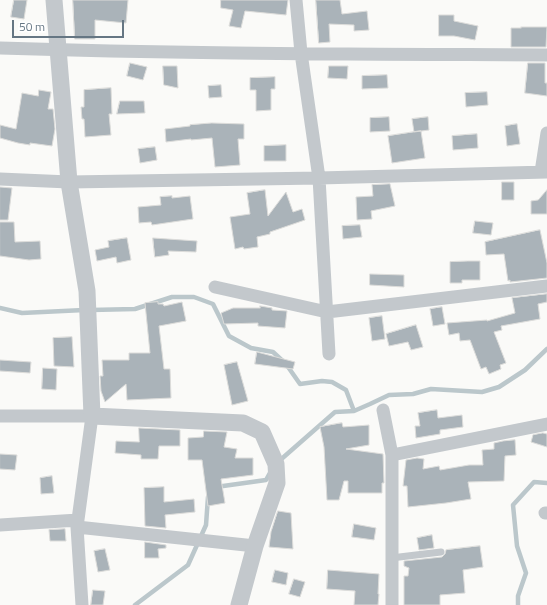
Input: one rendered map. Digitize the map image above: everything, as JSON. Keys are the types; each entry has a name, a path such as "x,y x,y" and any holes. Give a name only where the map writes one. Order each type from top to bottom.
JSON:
{"street":[{"path":"54,0 70,182 86,291 92,416 77,524 82,605"},
{"path":"296,0 301,53 319,178 329,354"},
{"path":"0,48 58,50 547,55"},
{"path":"0,178 70,182 319,178 544,172 547,133"},
{"path":"215,287 327,312 547,286"},
{"path":"383,410 392,455 392,605"},
{"path":"0,416 92,416 243,423 262,432 276,464 277,483 255,546 239,605"},
{"path":"392,455 547,424"},
{"path":"0,525 77,524 255,546"}],"lane":[{"path":"392,558 441,552"}],"building":[{"path":"14,0 27,0 24,19 11,17"},
{"path":"73,0 128,0 126,23 95,20 95,39 75,39"},
{"path":"221,0 288,0 286,15 245,11 241,28 229,26 233,10 221,8"},
{"path":"316,0 340,0 342,14 367,11 369,30 354,31 354,25 329,24 330,42 319,43"},
{"path":"439,15 454,15 454,21 478,26 475,40 454,36 439,36"},
{"path":"547,27 546,47 511,47 511,28"},
{"path":"130,63 147,67 143,80 127,76"},
{"path":"528,63 545,63 545,83 547,83 547,96 525,93"},
{"path":"163,66 177,66 178,88 164,85"},
{"path":"329,66 348,66 347,79 328,78"},
{"path":"387,75 388,88 362,89 362,76"},
{"path":"275,77 275,89 271,89 271,110 256,111 256,90 250,90 250,78"},
{"path":"221,85 222,97 209,98 208,86"},
{"path":"111,88 112,114 109,114 111,135 85,137 84,119 82,119 81,107 84,107 84,90"},
{"path":"39,90 51,92 48,109 53,109 55,129 52,146 30,143 30,145 0,138 0,125 16,129 22,93 38,96"},
{"path":"487,92 488,105 466,107 465,93"},
{"path":"120,101 144,101 145,113 117,114"},
{"path":"389,117 390,131 370,132 370,118"},
{"path":"428,117 429,130 414,132 412,119"},
{"path":"212,123 244,124 244,139 238,139 240,165 215,167 212,138 166,142 165,129"},
{"path":"517,124 520,144 507,146 505,126"},
{"path":"421,131 425,158 392,163 388,136"},
{"path":"477,134 478,148 453,150 452,136"},
{"path":"286,145 286,161 264,161 264,146"},
{"path":"155,147 157,160 140,163 138,149"},
{"path":"502,182 514,182 514,200 502,200"},
{"path":"390,184 395,206 371,211 372,219 357,220 356,197 373,196 372,185"},
{"path":"0,187 12,188 8,220 0,220"},
{"path":"265,190 268,216 286,192 293,212 302,209 305,220 270,232 270,234 257,237 258,247 244,249 243,247 235,249 230,217 250,214 247,193"},
{"path":"547,190 547,214 531,214 531,201 538,200"},
{"path":"172,196 172,198 190,196 193,219 152,225 151,222 139,223 138,207 161,205 160,197"},
{"path":"475,221 493,223 491,235 473,233"},
{"path":"0,222 14,222 15,242 40,241 41,259 29,260 0,256"},
{"path":"360,225 362,237 343,239 342,226"},
{"path":"540,230 547,263 547,278 508,281 504,254 486,255 485,242"},
{"path":"127,238 131,260 117,263 116,257 97,261 95,250 109,247 108,241"},
{"path":"153,238 197,241 196,252 168,251 169,255 155,257"},
{"path":"480,261 480,280 462,280 462,283 450,283 450,262"},
{"path":"370,274 404,275 404,287 370,285"},
{"path":"547,294 547,302 538,304 540,319 501,326 502,330 494,332 506,363 500,365 501,369 489,374 486,367 481,369 470,340 460,341 459,333 449,335 447,323 487,321 515,313 512,298"},
{"path":"158,302 158,304 163,304 164,306 182,302 186,321 159,326 164,369 170,369 171,398 127,400 126,384 105,402 101,391 100,376 103,376 102,360 129,360 129,353 150,353 145,303"},
{"path":"260,306 272,308 272,310 287,311 285,328 258,326 258,323 224,324 221,313 233,308 260,308"},
{"path":"442,307 445,324 433,326 430,309"},
{"path":"382,316 385,339 372,341 369,318"},
{"path":"416,325 423,347 411,350 408,342 389,346 386,334"},
{"path":"72,337 74,367 54,366 53,338"},
{"path":"257,352 295,362 293,369 255,364"},
{"path":"0,360 31,362 30,373 0,371"},
{"path":"237,362 248,401 232,405 224,365"},
{"path":"43,368 57,369 56,390 42,389"},
{"path":"437,410 438,418 462,415 463,427 440,430 440,434 416,438 415,426 420,426 418,413"},
{"path":"342,423 343,427 369,425 369,445 346,449 383,454 384,483 382,483 382,493 348,493 348,481 344,481 339,500 327,500 324,447 320,427"},
{"path":"139,428 180,430 180,446 159,446 158,459 141,459 141,455 115,453 116,441 139,442"},
{"path":"204,431 227,432 224,447 237,449 235,458 253,458 253,475 221,479 225,503 208,506 202,460 188,460 188,438 203,437"},
{"path":"543,433 547,434 547,447 531,442 533,435"},
{"path":"515,440 516,455 505,456 504,481 468,482 471,499 408,507 407,486 403,486 406,460 417,458 424,459 423,469 439,466 440,470 469,465 483,465 482,450 494,449 494,443"},
{"path":"0,454 17,455 15,470 0,469"},
{"path":"52,476 54,493 41,494 40,478"},
{"path":"164,487 164,502 194,499 195,512 165,515 166,528 145,526 144,488"},
{"path":"278,511 291,513 293,549 269,547 271,532"},
{"path":"354,524 376,528 374,540 352,537"},
{"path":"65,529 66,541 50,541 49,530"},
{"path":"432,535 434,548 419,550 417,538"},
{"path":"145,542 166,545 166,548 158,549 159,558 145,558"},
{"path":"480,546 483,567 463,570 465,593 440,595 440,605 404,605 404,576 408,576 409,568 404,566 404,561 442,557 446,550"},
{"path":"105,549 110,570 98,572 94,551"},
{"path":"275,570 288,573 286,585 272,582"},
{"path":"328,570 379,574 378,605 354,605 355,591 327,589"},
{"path":"294,579 305,582 300,597 289,594"},
{"path":"93,590 105,591 103,605 91,605"}],"waterway":[{"path":"91,310 135,309 172,297 194,297 213,304 229,336 251,348 273,352 286,364 300,384 322,381 332,382 346,390 354,411 389,395 413,394 431,389 482,392 499,387 525,370 547,349"},
{"path":"0,308 22,313 84,310"},
{"path":"278,462 335,412 354,411"},
{"path":"216,487 266,480 271,471"},
{"path":"518,605 518,596 526,573 517,546 513,505 534,482 547,483"},
{"path":"135,605 188,565 206,525 208,497"}]}
